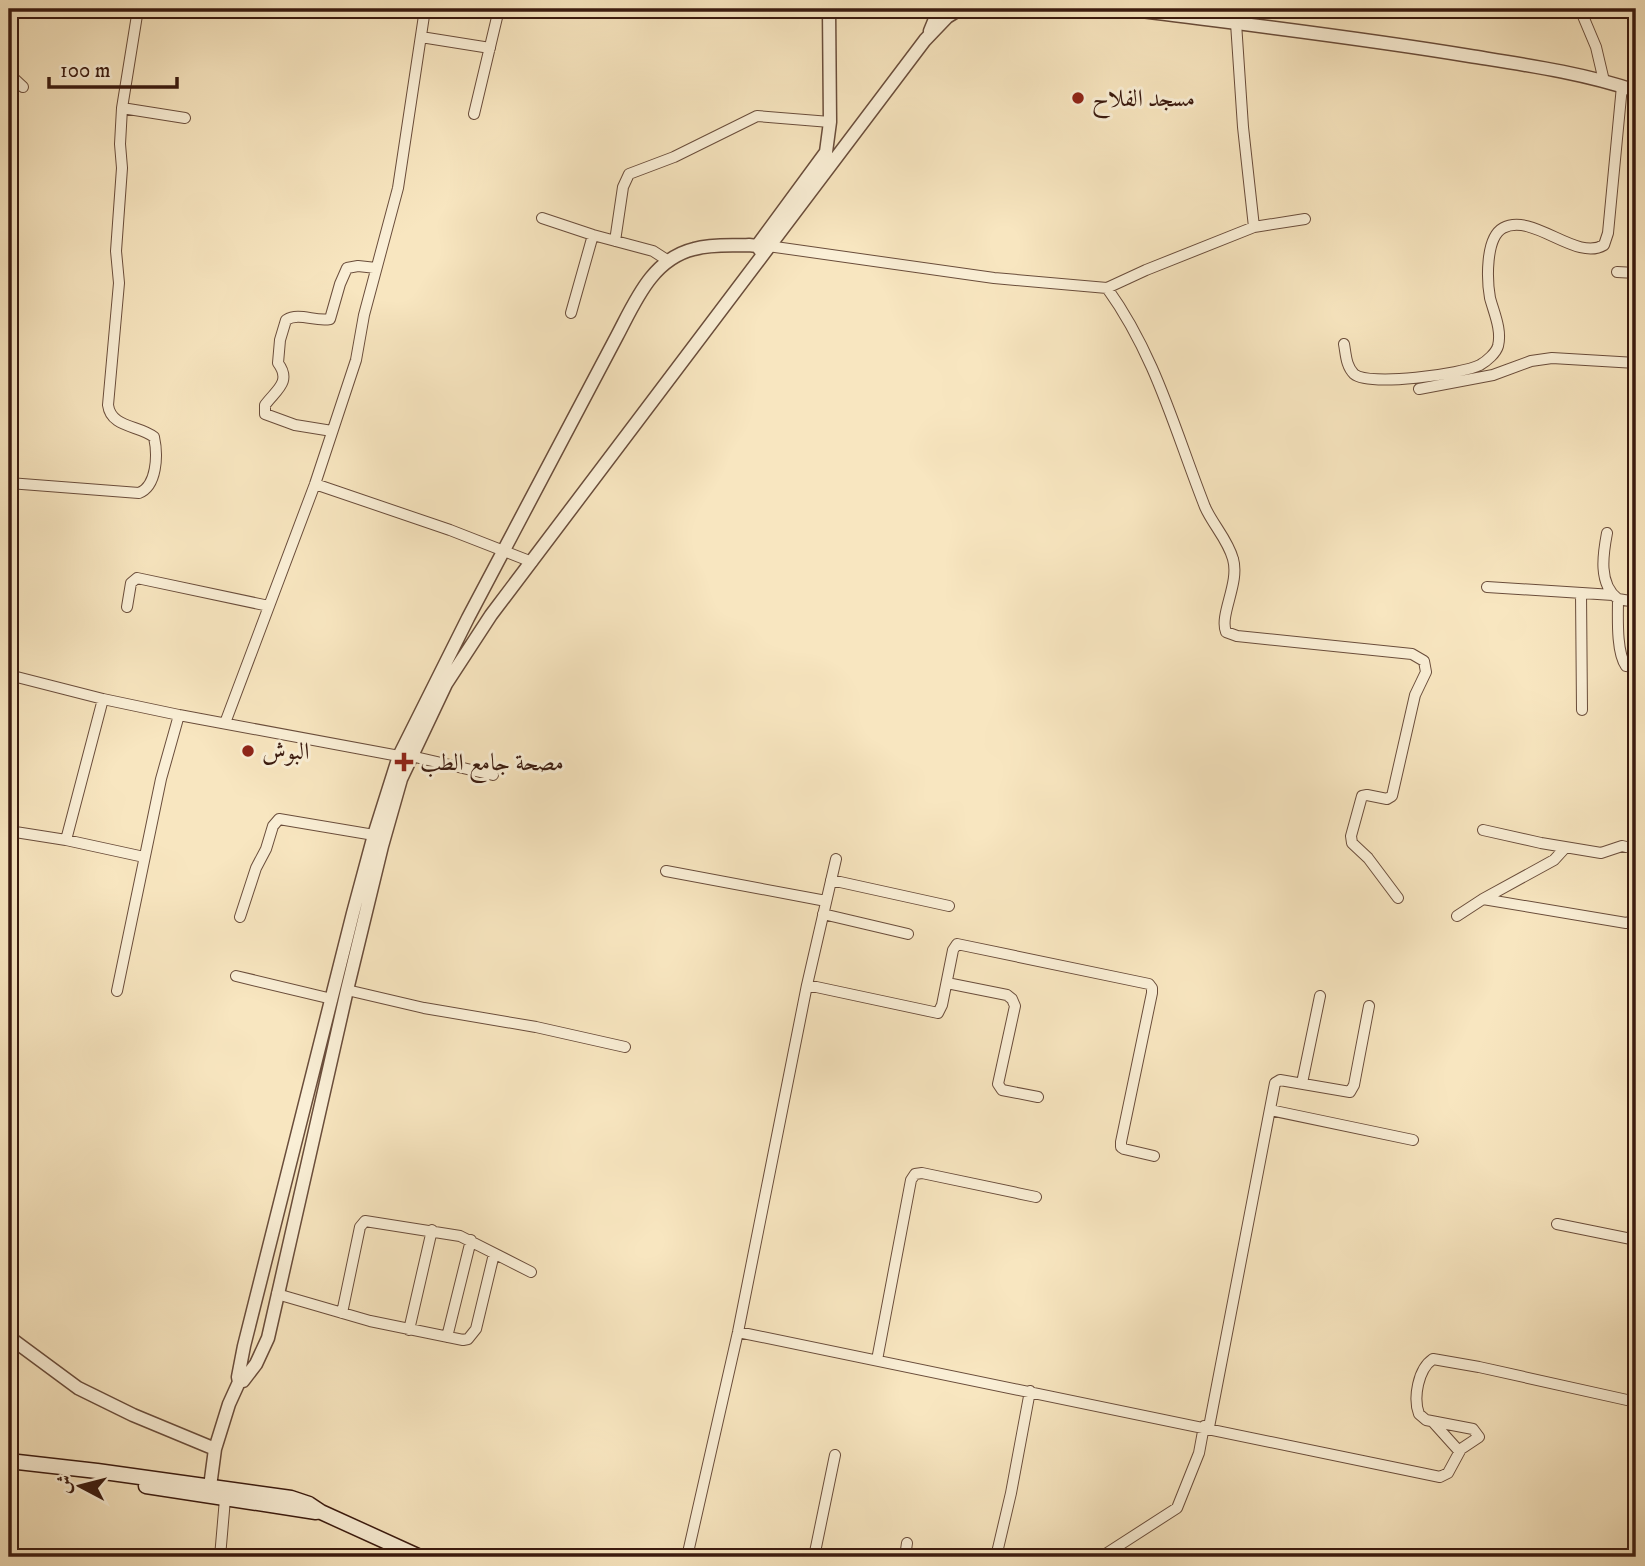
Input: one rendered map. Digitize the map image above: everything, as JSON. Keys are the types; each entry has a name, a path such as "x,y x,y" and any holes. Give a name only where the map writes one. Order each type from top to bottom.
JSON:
{"main road":[{"path":"9,1462 97,1471 210,1491 291,1497 420,1557"},
{"path":"210,1491 225,1499 321,1512 331,1511 433,1557"},
{"path":"1633,1557 1636,1545"}],"street":[{"path":"9,483 139,492 149,488 152,480 154,438 116,421 109,414 108,405 119,283 116,251 122,168 122,108 138,9"},
{"path":"225,723 315,484 356,360 363,315 398,188 425,9"},
{"path":"474,114 499,9"},
{"path":"827,168 830,122 829,9"},
{"path":"925,40 939,9"},
{"path":"210,1491 215,1449 229,1404 239,1382 250,1373 264,1349 347,990 405,756 473,640 763,249 925,40 947,17 960,9"},
{"path":"1127,9 1431,50 1542,68 1604,81 1636,91"},
{"path":"1238,9 1236,23 1243,127 1254,228"},
{"path":"1580,9 1596,47 1604,81"},
{"path":"421,37 490,48"},
{"path":"9,74 23,87"},
{"path":"1344,344 1347,363 1355,375 1367,380 1433,377 1480,365 1493,355 1498,346 1499,332 1490,298 1488,275 1490,249 1496,233 1505,226 1515,225 1549,233 1583,250 1596,250 1604,245 1608,233 1622,86"},
{"path":"122,108 185,118"},
{"path":"615,241 623,187 629,173 674,157 757,116 830,122"},
{"path":"763,249 826,152"},
{"path":"542,218 653,251 667,260"},
{"path":"239,1382 244,1346 374,835 405,756 459,635 640,293 667,260 694,249 763,249 995,278 1107,288 1254,228 1305,219"},
{"path":"571,313 593,235"},
{"path":"332,431 295,425 265,414 265,404 280,389 284,379 283,369 278,363 283,329 286,320 293,316 322,321 330,319 347,268 358,265 376,268"},
{"path":"1617,272 1636,273"},
{"path":"1107,288 1122,308 1147,356 1173,417 1205,507 1231,552 1235,579 1224,622 1226,632 1237,636 1412,654 1424,661 1426,672 1415,695 1392,796 1387,799 1362,796 1351,836 1352,843 1368,858 1398,898"},
{"path":"1419,389 1506,372 1531,360 1552,358 1636,363"},
{"path":"315,484 450,530 532,562"},
{"path":"1607,533 1604,571 1607,585 1616,597 1622,659 1626,666 1636,667"},
{"path":"127,607 131,583 137,578 270,606"},
{"path":"1487,587 1581,593 1636,602"},
{"path":"1581,593 1582,710"},
{"path":"459,635 473,640"},
{"path":"9,675 179,715 405,756 493,775"},
{"path":"66,840 103,699"},
{"path":"117,991 161,779 179,715"},
{"path":"240,917 256,867 266,849 273,826 279,819 374,835"},
{"path":"1483,830 1601,853 1622,846 1636,847"},
{"path":"9,831 144,857"},
{"path":"1457,916 1554,860 1565,848"},
{"path":"687,1557 738,1332 807,985 835,859"},
{"path":"666,871 826,901"},
{"path":"831,880 949,906"},
{"path":"1483,899 1626,923 1636,920"},
{"path":"823,915 908,934"},
{"path":"807,985 934,1013 941,1011 953,950 957,943 1149,984 1152,993 1121,1147 1154,1156"},
{"path":"236,976 332,999"},
{"path":"947,983 1007,995 1012,999 1015,1006 999,1087 1038,1097"},
{"path":"347,990 424,1008 537,1027 625,1047"},
{"path":"1302,1083 1320,996"},
{"path":"1101,1557 1177,1508 1199,1453 1207,1427 1277,1081 1302,1083 1346,1093 1353,1089 1369,1006"},
{"path":"1270,1111 1413,1140"},
{"path":"297,1140 312,1143"},
{"path":"877,1360 911,1180 915,1174 922,1173 1036,1197"},
{"path":"342,1314 362,1223 369,1221 457,1235 531,1272"},
{"path":"1557,1224 1636,1240"},
{"path":"409,1330 432,1230"},
{"path":"447,1337 471,1240"},
{"path":"277,1294 342,1314 463,1340 474,1334 494,1254"},
{"path":"738,1332 1440,1477 1448,1473 1463,1446 1479,1437 1476,1431 1423,1419 1419,1414 1416,1399 1424,1367 1430,1361 1437,1359 1636,1402"},
{"path":"9,1337 78,1388 133,1415 215,1449"},
{"path":"996,1557 1030,1391"},
{"path":"1432,1421 1459,1451"},
{"path":"814,1557 835,1455"},
{"path":"220,1557 225,1499"},
{"path":"905,1557 907,1543"}],"place":[{"name":"مسجد الفلاح","path":"1078,98"},
{"name":"البوش","path":"248,751"},
{"name":"مصحة جامع الطب","path":"404,762"}]}
